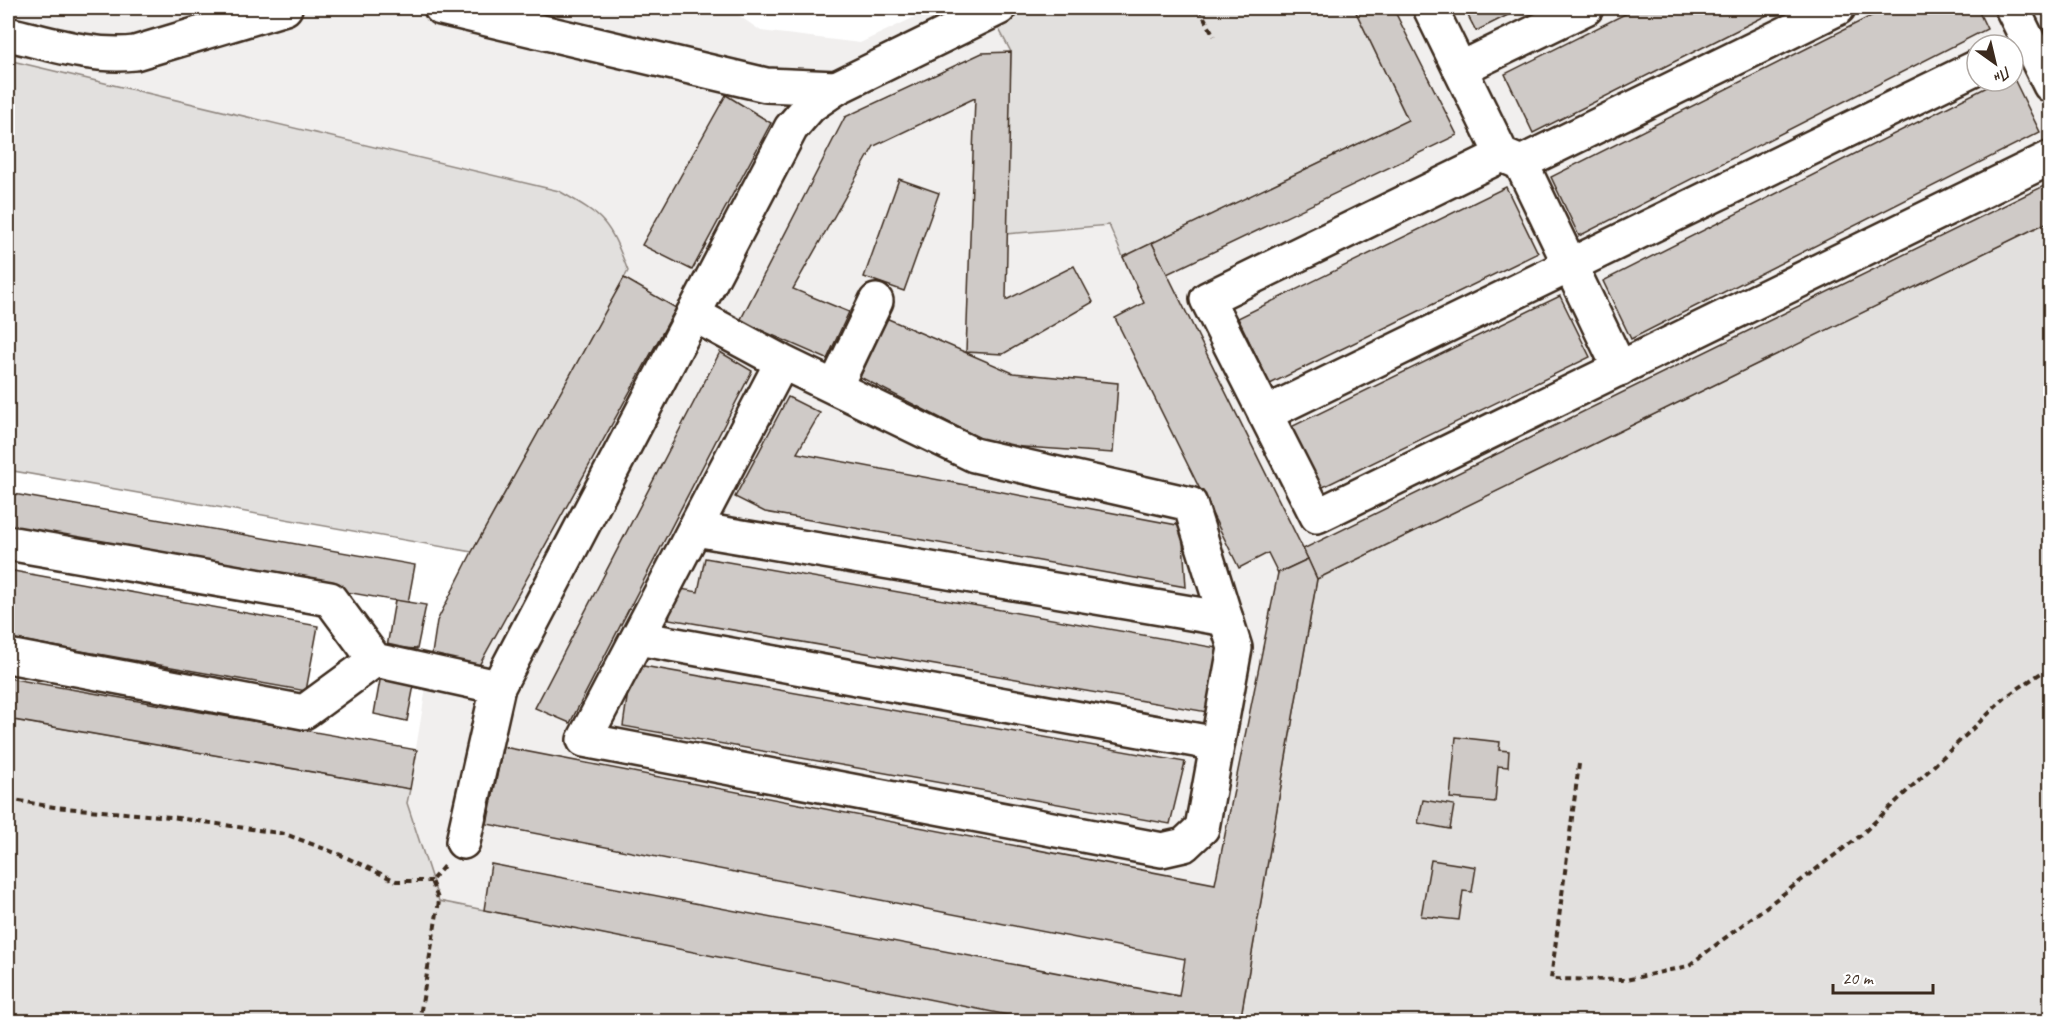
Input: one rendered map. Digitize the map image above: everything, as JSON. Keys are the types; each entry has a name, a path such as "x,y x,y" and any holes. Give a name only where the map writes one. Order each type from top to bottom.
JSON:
{"lane":[{"path":"8,34 91,52 120,55 135,53 285,8"},
{"path":"441,8 766,85 836,88"},
{"path":"463,842 498,687 790,128 811,105 836,88 999,8"},
{"path":"1430,8 1460,69 1570,265 1620,369"},
{"path":"1460,69 1586,8"},
{"path":"1838,8 1207,299 1317,516 2050,158"},
{"path":"2012,8 2031,40 2050,85"},
{"path":"1265,414 1965,73"},
{"path":"835,387 876,301"},
{"path":"693,314 782,362 974,455 1190,504 1235,648 1202,828 1184,845 1162,850 584,740 782,362"},
{"path":"695,529 1226,619"},
{"path":"8,543 330,599 375,660 498,687"},
{"path":"638,638 1217,744"},
{"path":"8,656 304,712 375,660"}],"path":[{"path":"1198,8 1214,36"},
{"path":"1579,764 1551,979 1626,980 1688,966 1768,908 1860,836 2007,696 2050,667"},
{"path":"8,799 54,807 171,817 285,834 341,855 396,882 431,881 463,842"},
{"path":"419,1022 439,901 431,881"}],"shaded area":[{"path":"8,8 728,8 761,31 860,43 934,8 988,8 1011,52 1006,234 1408,120 1354,8 2050,8 2050,221 1317,579 1240,1021 1043,1021 439,901 407,803 437,621 471,552 8,470"},
{"path":"988,8 1354,8 1408,120 1123,257 1109,225 1006,234 1011,52"},
{"path":"8,60 559,191 587,207 604,222 616,241 628,271 472,552 8,470"},
{"path":"2050,221 2050,1021 1240,1022 1317,579"},
{"path":"8,719 410,789 407,803 439,901 1043,1021 8,1021"}],"building":[{"path":"1354,8 1393,8 1457,135 1167,274 1152,243 1408,120"},
{"path":"1464,8 1522,8 1476,31"},
{"path":"1637,8 1781,8 1533,133 1505,74"},
{"path":"1887,8 1977,8 1987,29 1979,33 1965,33 1965,40 1579,236 1551,177"},
{"path":"1011,52 1006,300 1074,266 1093,302 1003,354 966,352 975,98 874,146 793,289 849,312 827,359 740,321 845,117 982,53"},
{"path":"1975,93 2021,93 2040,132 1631,339 1603,281"},
{"path":"726,95 771,123 692,270 642,245"},
{"path":"899,179 939,193 904,291 864,277"},
{"path":"2050,183 2050,221 1317,579 1303,549"},
{"path":"1506,187 1538,253 1270,384 1238,318"},
{"path":"1152,243 1308,559 1278,573 1268,553 1239,568 1115,318 1144,303 1123,257"},
{"path":"624,278 676,308 477,669 432,654 437,621 472,552"},
{"path":"1560,296 1590,357 1321,488 1291,427"},
{"path":"886,318 1013,373 1118,383 1113,453 993,445 860,377"},
{"path":"720,352 752,371 570,723 535,708"},
{"path":"788,397 820,413 797,453 1182,526 1186,587 765,512 735,497"},
{"path":"8,493 415,565 408,603 8,532"},
{"path":"705,558 1217,648 1207,712 669,619 675,588 698,592"},
{"path":"1308,559 1317,579 1240,1022 1043,1022 484,910 491,864 1179,996 1185,959 487,824 503,747 1215,884 1278,573"},
{"path":"8,570 318,626 306,691 8,638"},
{"path":"395,600 426,605 417,649 387,647"},
{"path":"632,664 1185,762 1170,824 623,726"},
{"path":"382,669 416,675 407,721 374,714"},
{"path":"8,678 417,750 410,789 8,719"},
{"path":"1456,737 1500,742 1499,750 1509,751 1508,767 1498,766 1495,802 1450,798"},
{"path":"1423,800 1454,805 1450,829 1418,823"},
{"path":"1431,860 1476,867 1472,892 1463,891 1459,920 1421,916"}]}
